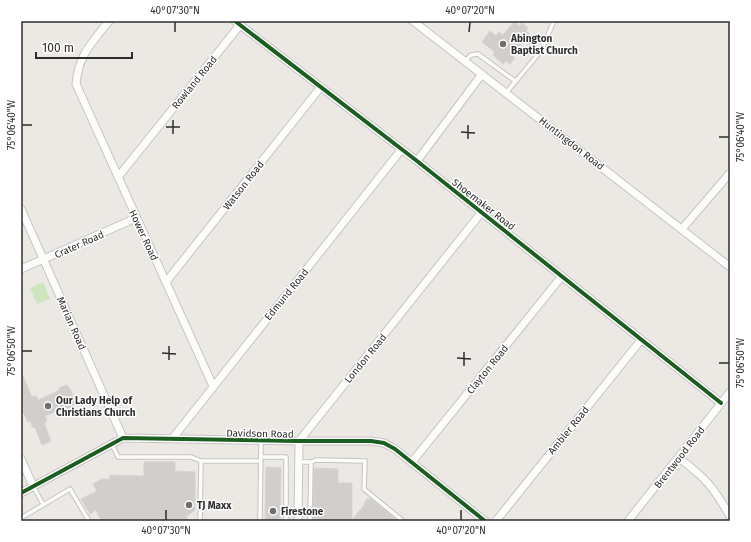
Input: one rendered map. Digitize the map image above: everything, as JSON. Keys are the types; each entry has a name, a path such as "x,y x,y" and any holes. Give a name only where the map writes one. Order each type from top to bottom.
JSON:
{"street":[{"name":"Hower Road","path":"109,21 82,55 78,67 76,84 212,386"},
{"name":"Huntingdon Road","path":"413,21 730,267"},
{"name":"Shoemaker Road","path":"237,23 417,161 721,403"},
{"name":"Rowland Road","path":"118,177 237,23"},
{"path":"417,161 482,74"},
{"name":"Watson Road","path":"166,282 320,88"},
{"name":"Edmund Road","path":"172,439 212,386 401,150"},
{"path":"682,229 730,172"},
{"name":"Marian Road","path":"21,209 123,438"},
{"name":"London Road","path":"299,441 481,213"},
{"name":"Crater Road","path":"21,269 136,218"},
{"name":"Clayton Road","path":"412,462 562,276"},
{"name":"Ambler Road","path":"496,521 641,340"},
{"name":"Brentwood Road","path":"628,521 730,392"},
{"name":"Davidson Road","path":"21,493 123,438 261,441 371,441 384,443 412,462 485,521"},
{"path":"298,521 299,441"},
{"path":"21,458 33,486"},
{"path":"679,458 702,476 715,489 730,516"}],"lane":[{"path":"506,93 541,51 554,21"},
{"path":"465,61 471,55 478,54 515,81"},
{"path":"260,521 261,441"},
{"path":"111,444 118,457 191,457 201,460 286,457 286,521"},
{"path":"200,521 201,460"},
{"path":"298,462 311,462 316,460 365,461 364,488 403,521"},
{"path":"310,521 311,462"},
{"path":"33,486 43,504"},
{"path":"21,518 70,489 89,521"}],"green space":[{"path":"43,282 50,299 37,304 30,288"}],"building":[{"name":"Abington Baptist Church","path":"514,22 520,26 522,23 528,28 526,31 537,40 532,47 524,40 512,55 515,58 510,64 506,61 503,64 493,55 495,52 482,42 490,31 496,36 499,32 503,35"},
{"name":"Our Lady Help of Christians Church","path":"21,372 32,397 36,396 38,400 60,390 59,388 66,385 71,391 76,403 75,406 68,409 67,407 45,416 47,421 44,423 51,441 42,445 35,427 33,428 30,421 28,422 22,410 24,409 21,402"},
{"path":"144,462 175,462 175,471 195,472 195,510 187,516 187,521 101,521 96,510 90,514 81,499 97,491 93,484 102,479 110,479 110,475 144,476"},
{"path":"266,467 281,468 280,521 265,521"},
{"path":"314,468 338,469 338,483 352,483 352,520 365,504 364,503 367,499 369,500 370,498 398,521 313,521"}],"cycle path":[{"path":"235,21 417,161 721,403"},
{"path":"21,493 123,438 371,441 384,443 395,449 485,521"}],"place":[{"name":"Abington Baptist Church","path":"503,44"},
{"name":"Our Lady Help of Christians Church","path":"48,406"},
{"name":"TJ Maxx","path":"189,505"},
{"name":"Firestone","path":"273,511"}]}
